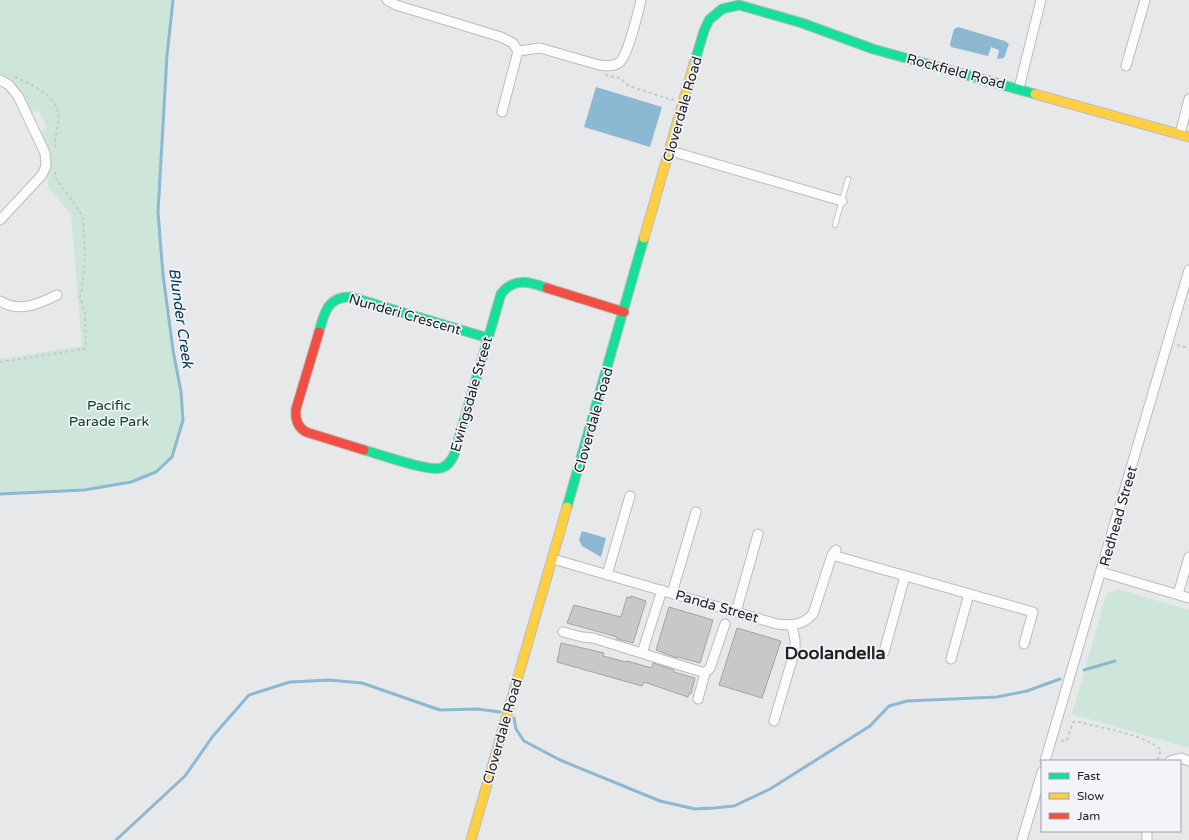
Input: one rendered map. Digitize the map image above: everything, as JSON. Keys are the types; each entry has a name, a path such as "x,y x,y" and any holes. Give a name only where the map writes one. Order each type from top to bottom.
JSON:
{"street":[{"path":"387,0 396,5 501,37 513,43 518,51 502,112"},
{"path":"518,51 540,48 607,66 616,64 625,54 641,0"},
{"path":"1018,88 1041,0"},
{"path":"1126,66 1145,0"},
{"name":"Rockfield Road","path":"721,4 739,5 802,23 831,35 873,49 1018,88 1189,137"},
{"name":"Cloverdale Road","path":"471,840 704,31 712,16 721,4"},
{"path":"0,80 9,85 18,96 45,153 46,166 42,175 0,220"},
{"path":"1180,134 1189,99"},
{"path":"670,151 842,201"},
{"name":"Redhead Street","path":"1045,760 1189,270"},
{"name":"Ewingsdale Street","path":"296,424 300,429 310,434 435,470 443,469 451,462 454,455 501,294 509,285 520,281 624,312"},
{"path":"0,301 11,307 23,307 43,302 57,295"},
{"name":"Nunderi Crescent","path":"296,424 296,409 325,311 328,305 336,298 351,297 488,338"},
{"path":"607,575 630,496"},
{"path":"672,593 696,512"},
{"path":"736,612 758,534"},
{"path":"774,721 795,650 792,626 807,620 813,614 834,553 906,576 1033,612 1024,644"},
{"path":"1178,594 1189,557"},
{"name":"Panda Street","path":"552,559 778,624 792,626"},
{"path":"1101,572 1189,598"},
{"path":"884,652 906,576"},
{"path":"642,653 662,590"},
{"path":"951,659 969,594"},
{"path":"698,699 705,673 710,668 725,624"},
{"path":"562,632 582,638 593,638 705,673"},
{"path":"1174,760 1181,758 1189,761"},
{"path":"1022,840 1041,775"}],"lane":[{"path":"835,225 848,179"}],"path":[{"path":"607,66 605,76 620,78 629,86 672,100 673,94"},
{"path":"14,76 36,86 46,93 58,111 54,138 55,154"},
{"path":"0,362 84,349 86,347 85,313 80,297 86,255 83,219 79,210 54,177 55,171"},
{"path":"1168,342 1189,348"},
{"path":"1052,739 1061,741 1067,740 1073,722 1079,722 1132,736 1155,744 1161,750 1157,760"}],"green space":[{"name":"Pacific Parade Park","path":"0,0 173,0 167,55 158,212 163,275 173,350 181,392 183,420 172,457 156,472 131,482 84,490 0,494 0,359 82,346 71,214 48,188 48,178 51,165 50,153 39,133 47,128 38,110 30,114 0,77"},
{"path":"1118,589 1189,610 1189,748 1072,714 1107,593"}],"water":[{"path":"958,27 1005,41 1009,44 1004,58 997,59 999,50 991,47 988,56 951,47 950,44 954,29"},
{"path":"596,87 662,107 650,147 584,127"},
{"path":"582,531 606,538 601,557 582,546 579,540"}],"building":[{"path":"631,596 646,601 633,643 567,623 574,605 621,617 627,597 631,598"},
{"path":"669,607 713,620 700,663 677,658 656,650"},
{"path":"737,628 781,641 762,698 719,685"},
{"path":"561,643 604,653 603,656 652,668 653,663 674,670 674,672 695,678 691,694 689,693 688,697 644,682 642,686 557,662"}],"waterway":[{"name":"Blunder Creek","path":"0,494 84,490 131,482 156,472 172,457 183,420 181,392 173,350 163,275 158,212 167,55 173,0"},
{"path":"1084,670 1115,661"},
{"path":"514,718 516,729 524,741 560,760 660,801 695,809 714,808 734,806 770,789 870,726 889,706 907,701 997,697 1027,691 1060,679"},
{"path":"116,840 185,776 213,736 249,695 290,682 329,680 362,683 440,710 477,709 500,712"}],"traffic: fast":[{"path":"694,64 709,20 722,9 739,5 802,23 873,49 1035,94"},
{"path":"567,507 644,238"},
{"path":"364,450 404,462 435,469 447,465 454,455 501,294 511,285 522,282 547,288"},
{"path":"319,332 328,307 337,299 351,297 488,338"}],"traffic: slow":[{"path":"644,238 694,64"},
{"path":"1035,94 1189,137"},
{"path":"471,840 567,507"}],"traffic: jam":[{"path":"547,288 624,312"},
{"path":"319,332 296,409 297,422 300,428 306,432 364,450"}],"district":[{"name":"Doolandella","path":"835,653"}]}
